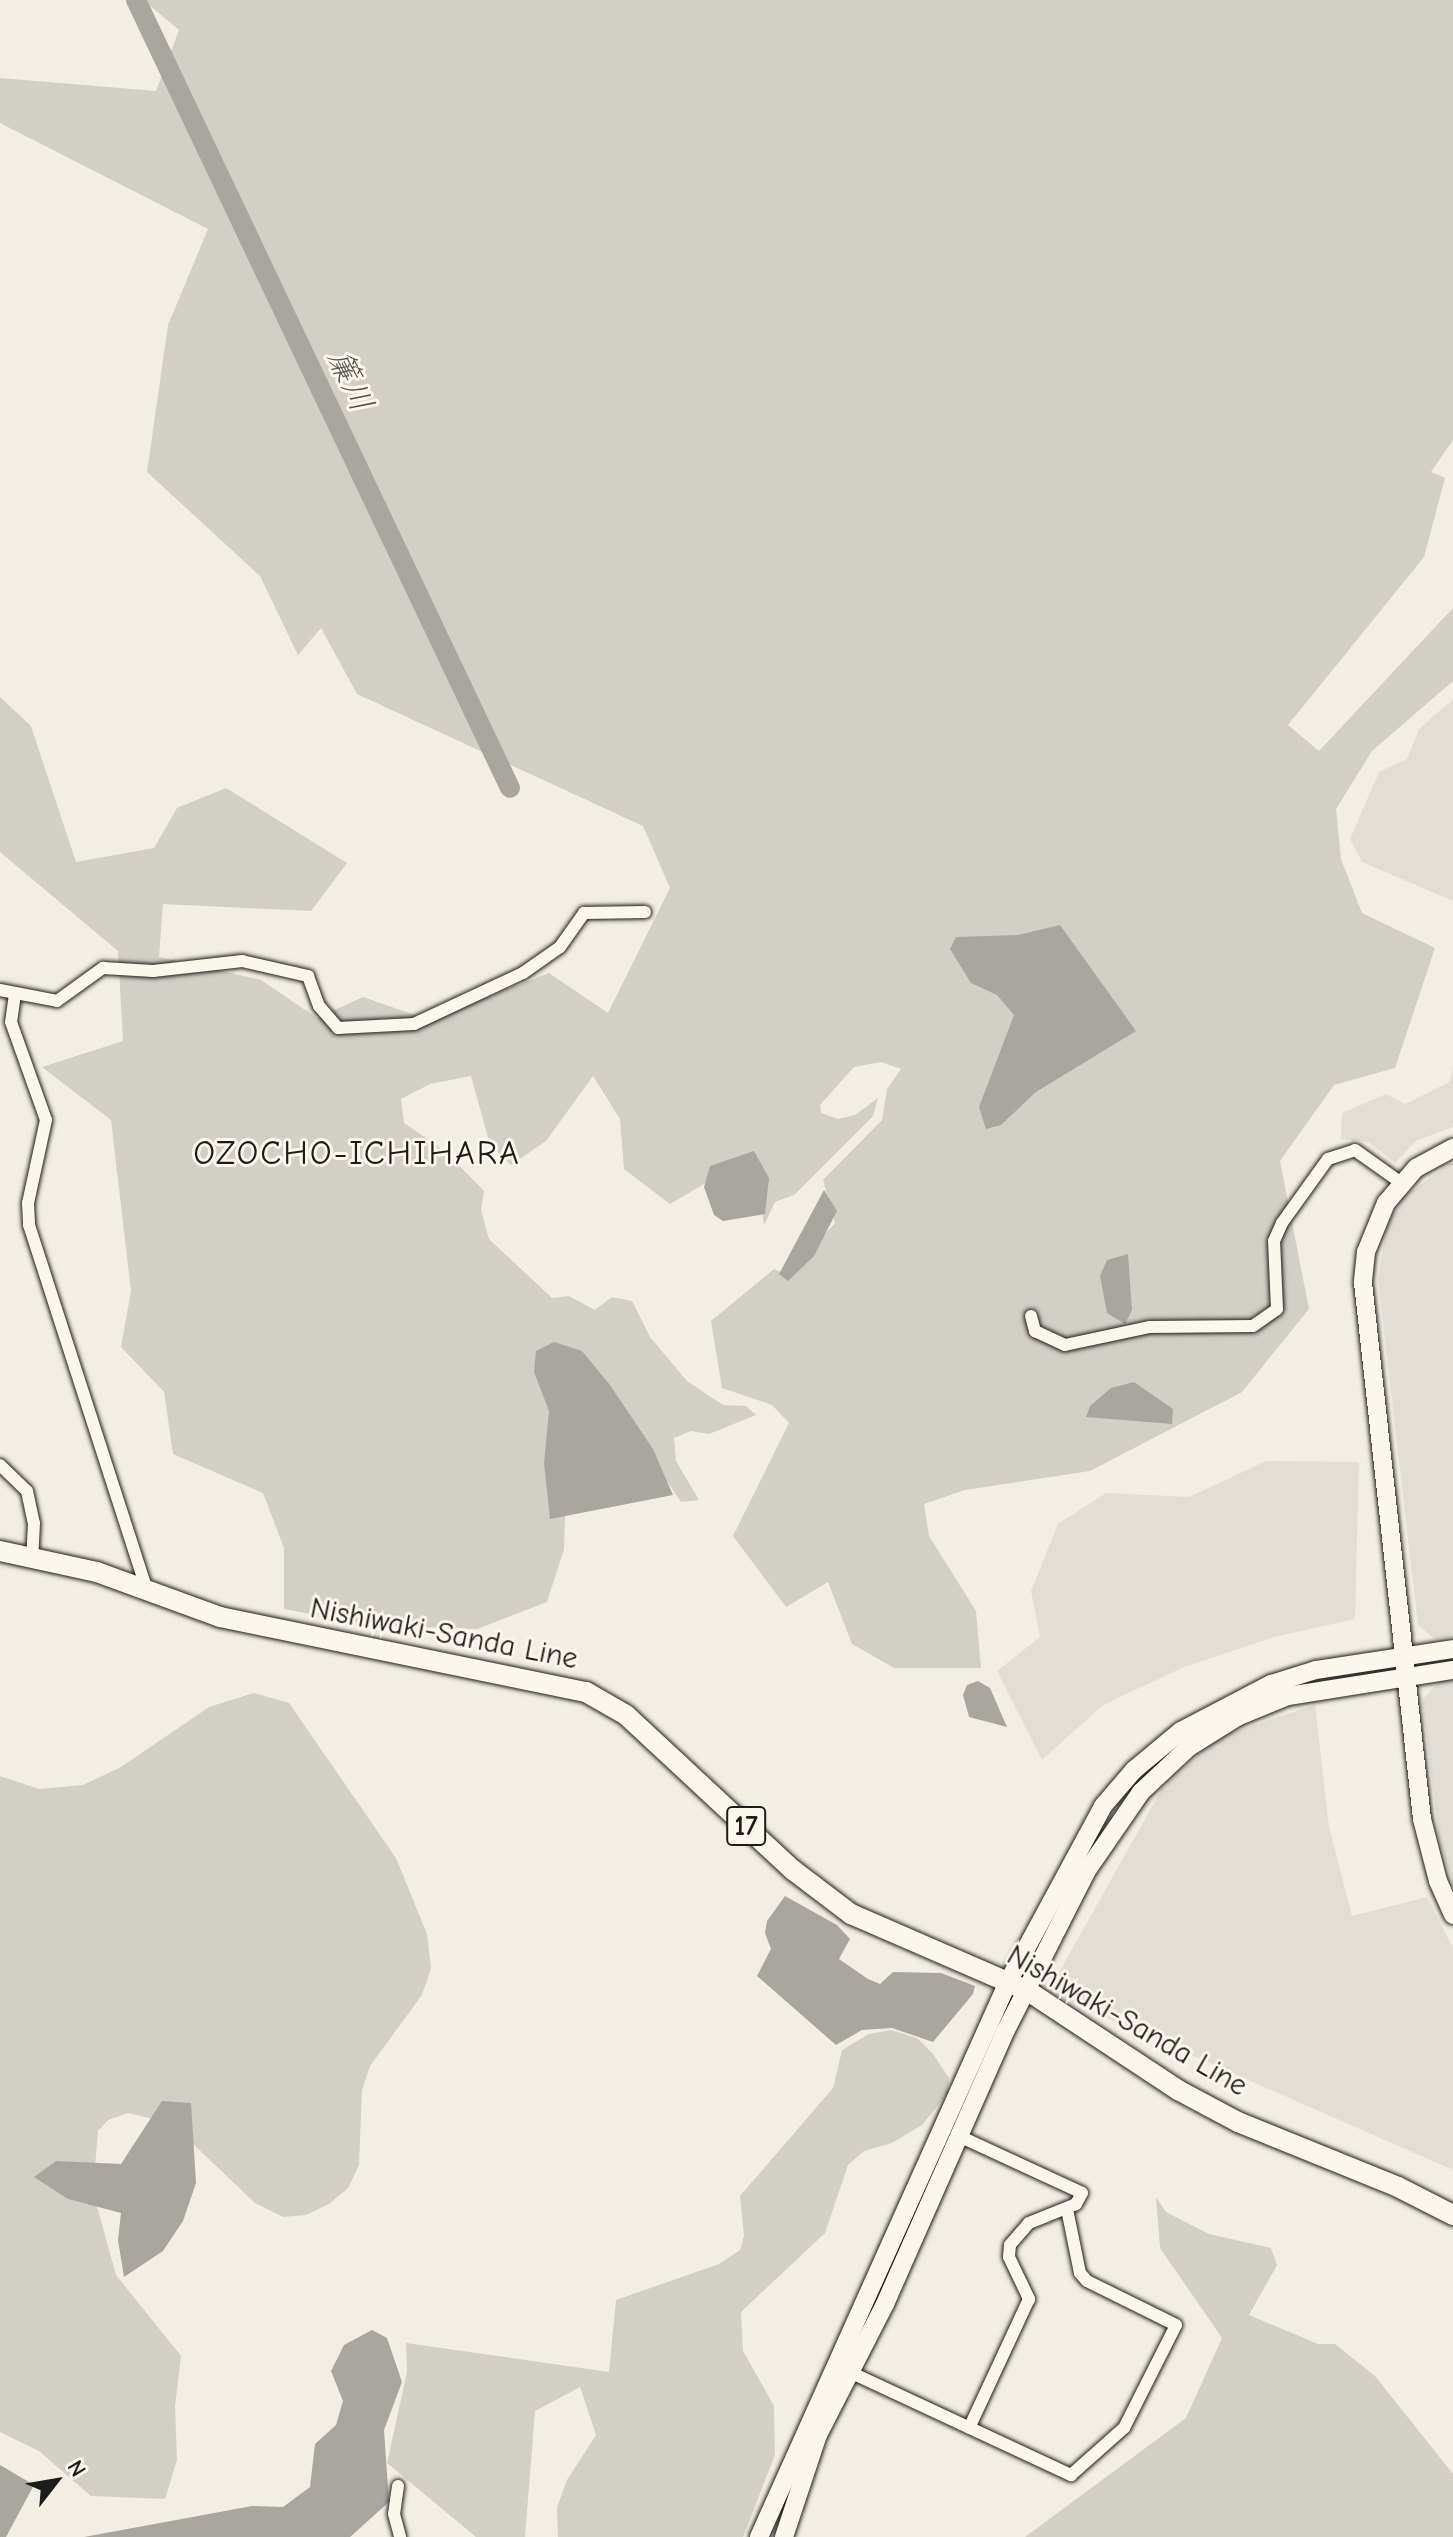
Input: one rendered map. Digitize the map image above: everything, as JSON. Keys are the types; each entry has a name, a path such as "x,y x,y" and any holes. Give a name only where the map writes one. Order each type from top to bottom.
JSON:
{"main road":[{"name":"Nishiwaki-Sanda Line","path":"0,1551 32,1556 220,1617 309,1638 586,1692 626,1715 830,1900 883,1931 1028,1991 1238,2122 1398,2187 1453,2215"}],"street":[{"path":"0,990 57,1001 103,968 153,971 242,961 308,976 319,1006 338,1028 414,1024 523,973 560,947 584,913 598,909 623,917 645,912"},
{"path":"15,994 11,1022 46,1120 28,1203 29,1225 147,1591"},
{"path":"1453,1148 1400,1182 1375,1225 1363,1283 1422,1819 1438,1881 1453,1915"},
{"path":"1031,1316 1035,1331 1065,1345 1150,1327 1253,1326 1269,1319 1277,1309 1274,1241 1282,1223 1328,1159 1355,1150 1400,1182"},
{"path":"0,1465 27,1491 34,1523 32,1556"},
{"path":"784,2537 818,2435 852,2373 1028,1991 1106,1841 1141,1792 1189,1747 1237,1717 1288,1696 1453,1649"},
{"path":"759,2537 1008,1982 1103,1806 1146,1760 1181,1731 1271,1684 1316,1670 1404,1665 1453,1670"},
{"path":"961,2137 1082,2193 1067,2209 1029,2223 1010,2245 1009,2257 1029,2299 969,2428"},
{"path":"852,2373 1071,2475 1124,2428 1176,2325 1087,2281 1080,2273 1067,2209"},
{"path":"398,2486 394,2514 400,2537"}],"shaded area":[{"path":"143,0 1453,0 1453,440 1431,472 1445,478 1424,557 1288,725 1319,751 1453,608 1453,681 1372,751 1336,809 1341,859 1362,913 1435,948 1395,1068 1334,1085 1280,1161 1309,1309 1242,1392 1090,1471 965,1490 924,1504 929,1536 976,1611 981,1668 894,1668 852,1644 828,1582 786,1607 733,1536 789,1423 772,1405 722,1388 711,1321 774,1269 789,1275 835,1223 823,1180 882,1120 887,1089 901,1069 881,1062 854,1067 820,1105 821,1113 838,1119 855,1115 878,1098 873,1116 794,1195 775,1202 764,1225 756,1164 716,1177 670,1204 624,1169 620,1119 593,1076 546,1141 511,1165 490,1145 471,1076 430,1084 401,1099 404,1123 445,1151 484,1191 481,1210 489,1239 552,1298 569,1296 595,1310 612,1297 632,1301 650,1337 687,1381 723,1405 746,1406 756,1415 709,1434 691,1431 674,1438 676,1461 699,1500 681,1502 594,1372 567,1456 564,1549 547,1602 477,1629 370,1625 284,1609 284,1548 263,1493 173,1454 164,1392 121,1347 131,1291 111,1120 42,1067 123,1041 118,951 0,852 0,697 31,726 76,862 154,848 177,808 226,788 347,863 311,911 163,904 159,957 261,980 317,1018 363,997 429,1020 549,973 608,1013 670,888 643,826 357,694 321,628 298,655 260,576 147,472 168,325 208,229 0,123 0,78 156,91 179,30"},
{"path":"1453,699 1453,901 1362,862 1350,839 1379,772 1407,759 1419,729"},
{"path":"1060,925 1136,1031 1036,1092 1001,1125 986,1129 979,1107 1014,1015 997,995 971,983 950,949 956,937 1018,935"},
{"path":"1453,1069 1453,1127 1416,1141 1395,1163 1369,1142 1341,1139 1342,1113 1386,1094 1405,1104 1449,1082"},
{"path":"754,1151 769,1178 765,1214 723,1221 714,1215 704,1187 710,1166"},
{"path":"1453,1162 1453,1637 1435,1639 1418,1625 1378,1279 1387,1225 1403,1197"},
{"path":"824,1190 837,1211 814,1256 788,1281 779,1274"},
{"path":"1128,1254 1132,1310 1125,1324 1107,1313 1100,1276 1107,1260"},
{"path":"554,1342 582,1351 610,1385 653,1449 673,1495 550,1519 544,1463 549,1411 534,1372 536,1351"},
{"path":"1134,1382 1173,1409 1172,1424 1086,1417 1090,1406 1111,1388"},
{"path":"1266,1461 1359,1462 1355,1619 1274,1637 1184,1667 1103,1705 1042,1760 997,1671 1040,1637 1031,1591 1058,1524 1106,1493 1189,1497"},
{"path":"1453,1678 1453,1886 1439,1839 1422,1700 1442,1679"},
{"path":"978,1681 990,1688 1007,1727 969,1717 963,1695 967,1685"},
{"path":"254,1693 289,1703 396,1858 427,1934 431,1968 422,1995 370,2066 362,2090 359,2165 348,2188 329,2204 306,2215 283,2217 255,2203 171,2123 128,2113 108,2120 98,2131 93,2192 116,2275 181,2356 175,2406 177,2460 165,2499 91,2496 39,2451 0,2432 0,1776 39,1789 83,1785 121,1767 209,1707"},
{"path":"1315,1705 1329,1827 1352,1916 1427,1897 1453,1948 1453,2170 1048,1992 1162,1789 1218,1737"},
{"path":"785,1896 837,1925 850,1939 839,1959 868,1979 880,1984 893,1972 941,1973 975,1986 973,1994 933,2042 892,2028 862,2030 836,2045 757,1976 771,1949 765,1933 767,1921"},
{"path":"891,2030 917,2038 933,2054 949,2078 948,2093 922,2125 892,2143 864,2151 848,2165 825,2233 741,2312 743,2351 774,2406 775,2455 743,2537 558,2537 557,2507 567,2480 596,2435 580,2387 535,2411 525,2537 476,2537 387,2463 407,2372 406,2343 609,2372 616,2300 719,2264 740,2250 744,2236 740,2196 833,2088 842,2050 869,2034"},
{"path":"162,2101 191,2103 196,2183 183,2221 163,2251 124,2277 118,2240 121,2213 68,2199 34,2177 56,2161 121,2164"},
{"path":"1156,2197 1166,2212 1209,2234 1271,2248 1277,2265 1249,2315 1318,2344 1335,2344 1375,2376 1453,2474 1453,2537 1025,2537 1186,2418 1222,2338 1160,2248"},
{"path":"372,2330 387,2338 402,2382 384,2430 389,2502 350,2537 84,2537 252,2506 283,2507 310,2487 315,2444 336,2425 343,2401 331,2371 344,2345"},
{"path":"0,2465 34,2485 6,2537 0,2537"}],"waterway":[{"name":"簾川","path":"136,0 510,788"}],"district":[{"name":"OZOCHO-ICHIHARA","path":"357,1154"}]}
